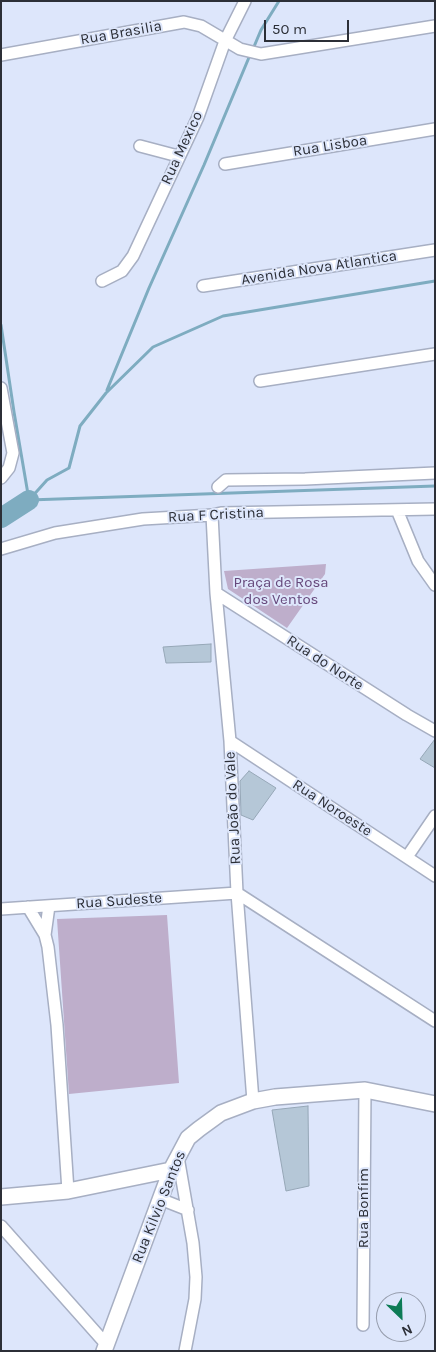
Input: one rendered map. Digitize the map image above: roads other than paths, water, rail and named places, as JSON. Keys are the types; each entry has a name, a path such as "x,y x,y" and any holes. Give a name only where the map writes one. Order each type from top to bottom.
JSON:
{"main road":[{"name":"Rua Kilvio Santos","path":"105,1347 160,1199 175,1164 188,1138 199,1129 221,1113 253,1101 275,1097 365,1090 435,1104"},
{"path":"1,1197 68,1191 175,1164"}],"street":[{"name":"Rua Mexico","path":"102,281 122,271 133,256 178,156 198,117 225,41 245,1"},
{"name":"Rua Brasilia","path":"1,55 184,22 200,26 236,47 261,54 435,26"},
{"name":"Rua Lisboa","path":"225,164 435,129"},
{"path":"140,146 178,156"},
{"name":"Avenida Nova Atlantica","path":"203,286 435,250"},
{"path":"260,381 435,354"},
{"path":"1,388 14,453 10,468 2,477"},
{"name":"Rua F Cristina","path":"218,488 226,480 305,479 435,473"},
{"name":"Rua F Cristina","path":"1,549 55,533 143,519 221,513 435,509"},
{"path":"397,510 418,561 435,585"},
{"name":"Rua João do Vale","path":"212,515 216,593 230,741 237,893 253,1101"},
{"name":"Rua do Norte","path":"216,593 407,716 435,731"},
{"name":"Rua Noroeste","path":"230,741 435,876"},
{"path":"407,857 435,816"},
{"path":"237,893 435,1021"},
{"name":"Rua Sudeste","path":"1,909 237,893"},
{"path":"45,935 49,906"},
{"path":"28,907 45,935 48,947 57,1025 68,1191"},
{"name":"Rua Bonfim","path":"363,1325 365,1090"},
{"path":"175,1164 188,1210 196,1277 195,1299 185,1351"},
{"path":"160,1199 188,1210"},
{"path":"1,1226 105,1347"}],"waterway":[{"path":"253,49 261,30 279,1"},
{"path":"107,390 250,55"},
{"path":"29,500 47,480 69,468 80,426 106,393 153,347 223,316 435,281"},
{"path":"1,325 29,500"},
{"path":"29,500 435,486"},
{"path":"1,518 29,500"}],"park label":[{"name":"Praça de Rosa dos Ventos","path":"281,592"}]}
